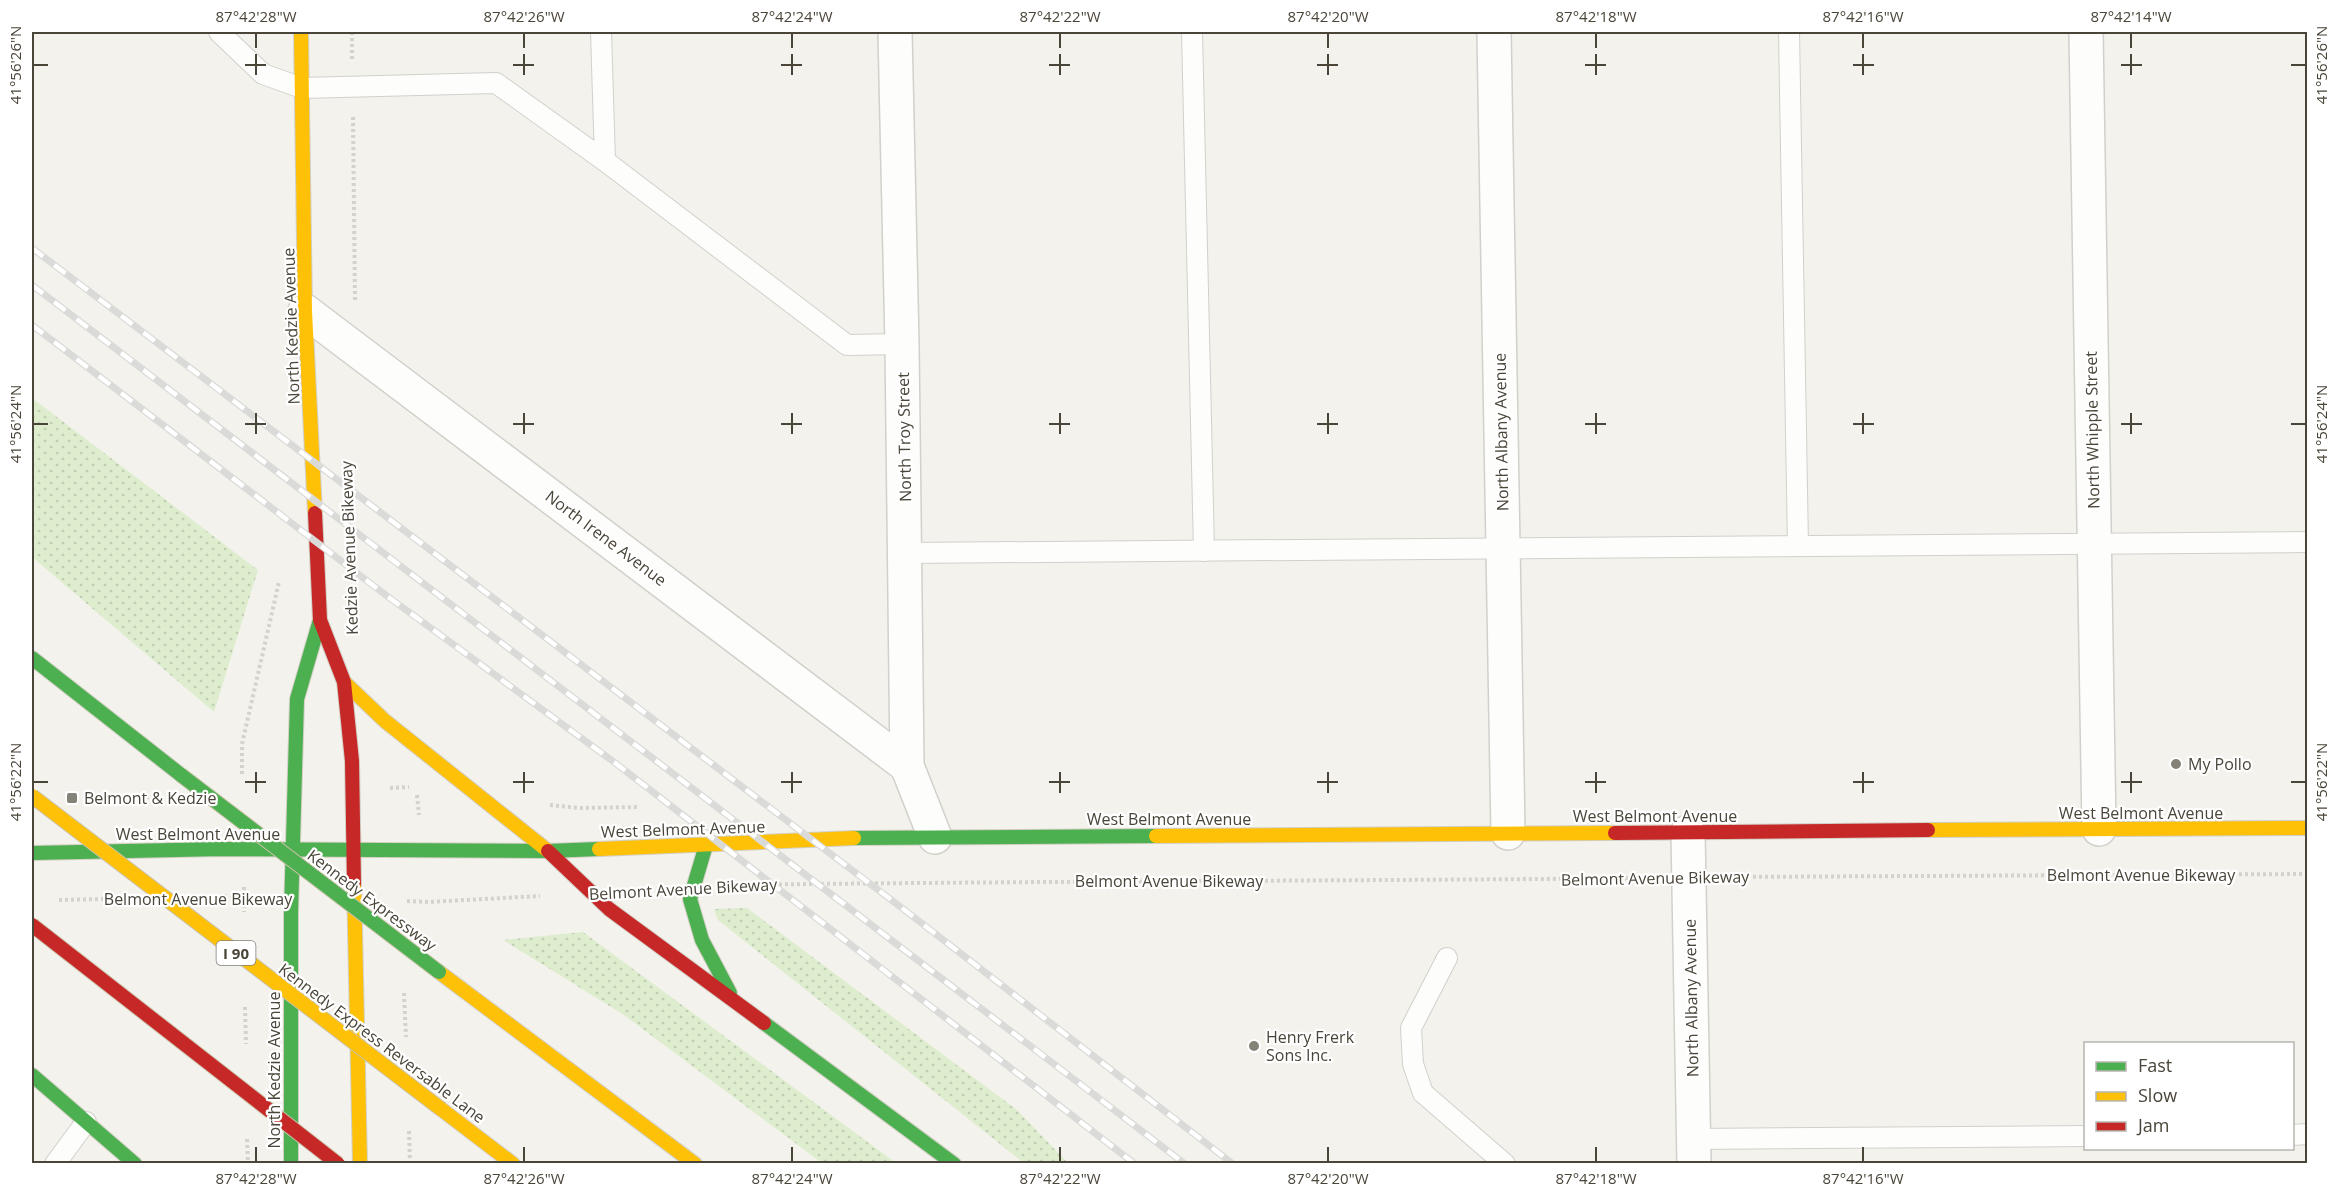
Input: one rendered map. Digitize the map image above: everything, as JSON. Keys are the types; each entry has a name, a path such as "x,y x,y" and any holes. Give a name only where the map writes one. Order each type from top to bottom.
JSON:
{"main road":[{"name":"North Kedzie Avenue","path":"301,32 305,310 320,620 344,682 352,761 360,1164"},
{"name":"North Kedzie Avenue","path":"291,1164 292,898 297,699 320,620"},
{"name":"Kennedy Expressway","path":"32,658 440,972 696,1164"},
{"path":"344,682 384,721 548,850 590,894 954,1164"},
{"name":"Kennedy Express Reversable Lane","path":"32,796 513,1164"},
{"name":"West Belmont Avenue","path":"32,853 548,850 838,838 2307,828"},
{"path":"706,845 690,899 702,940 736,1002"},
{"path":"32,925 338,1164"},
{"path":"32,1075 135,1164"}],"street":[{"name":"North Troy Street","path":"895,32 903,344 907,766 935,837"},
{"name":"North Albany Avenue","path":"1494,32 1508,833"},
{"name":"North Whipple Street","path":"2086,32 2099,829"},
{"name":"North Irene Avenue","path":"305,310 907,766"},
{"name":"North Albany Avenue","path":"1688,832 1694,1151"}],"lane":[{"path":"219,32 262,74 302,88 496,83 605,161 847,345 903,344"},
{"path":"601,32 605,161"},
{"path":"1192,32 1204,551"},
{"path":"1789,32 1798,546"},
{"path":"905,553 2307,542"},
{"path":"1448,958 1411,1028 1413,1064 1423,1093 1505,1164"},
{"path":"55,1164 86,1122"},
{"path":"1694,1151 2084,1136"}],"path":[{"path":"349,344 356,294 352,32"},
{"path":"242,782 242,744 279,581"},
{"path":"388,780 395,850"},
{"path":"417,795 420,820"},
{"path":"244,850 244,914"},
{"name":"Belmont Avenue Bikeway","path":"695,885 2307,874"},
{"name":"Belmont Avenue Bikeway","path":"356,899 428,902 590,894"},
{"name":"Belmont Avenue Bikeway","path":"222,896 292,898"},
{"name":"Belmont Avenue Bikeway","path":"55,900 115,899"},
{"path":"404,987 406,1046"},
{"path":"245,997 246,1045"},
{"path":"247,1128 248,1164"},
{"path":"409,1128 410,1164"}],"green space":[{"path":"32,398 258,570 214,712 32,557"},
{"path":"747,908 1017,1110 1068,1163 1024,1163 718,920 714,909"},
{"path":"583,932 896,1163 822,1163 624,1015 503,940"}],"railway":[{"path":"32,248 902,908 1233,1164"},
{"path":"32,285 1185,1164"},
{"path":"32,325 387,596 614,762 1135,1164"}],"traffic: fast":[{"path":"291,1164 291,913 297,699 320,620"},
{"path":"32,658 181,775"},
{"path":"181,775 439,972"},
{"path":"854,838 1156,836"},
{"path":"706,845 690,899 702,940 730,993"},
{"path":"32,853 222,849 548,851 599,849"},
{"path":"764,1023 954,1164"},
{"path":"32,1075 135,1164"}],"traffic: slow":[{"path":"301,32 305,311 315,513"},
{"path":"344,682 385,721 548,851"},
{"path":"32,796 441,1109"},
{"path":"1928,830 2308,828"},
{"path":"1156,836 1615,833"},
{"path":"599,849 854,838"},
{"path":"354,883 360,1164"},
{"path":"439,972 695,1164"},
{"path":"441,1109 513,1164"}],"traffic: jam":[{"path":"315,513 320,620 344,682 352,761 354,883"},
{"path":"1615,833 1928,830"},
{"path":"548,851 609,909 764,1023"},
{"path":"32,925 338,1164"}],"place":[{"name":"My Pollo","path":"2176,764"},
{"name":"Belmont & Kedzie","path":"72,798"},
{"name":"Henry Frerk Sons Inc.","path":"1254,1046"}]}
